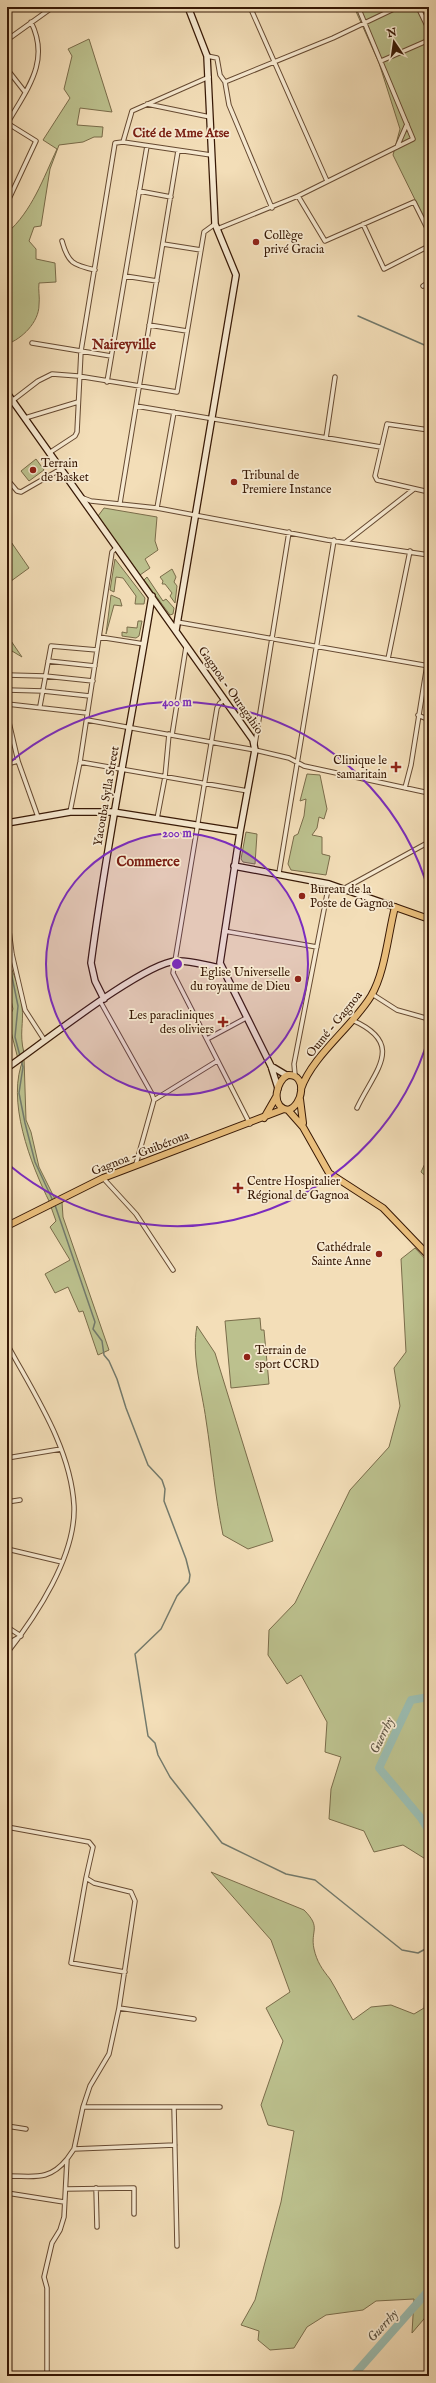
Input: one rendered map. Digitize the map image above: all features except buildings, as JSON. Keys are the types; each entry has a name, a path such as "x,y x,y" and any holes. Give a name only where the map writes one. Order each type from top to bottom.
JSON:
{"main road":[{"path":"395,907 429,919"},
{"name":"Oumé - Gagnoa","path":"301,1089 308,1072 372,994 395,907"},
{"name":"Oumé - Gagnoa","path":"290,1075 308,1072"},
{"path":"263,1119 276,1097 278,1088 290,1075 300,1081 300,1116 307,1134 329,1173 383,1208 429,1256"},
{"path":"286,1110 296,1106 300,1096"},
{"path":"276,1097 280,1106 286,1110 307,1134"},
{"name":"Gagnoa - Guibéroua","path":"7,1226 103,1178 136,1164 286,1110"}],"street":[{"path":"7,40 53,7"},
{"path":"176,630 236,276 216,227 211,155 207,56 188,7"},
{"path":"250,7 327,181"},
{"path":"12,401 38,381 52,374 78,376 107,382 177,392 204,232 272,208 412,139 366,23 358,7"},
{"path":"225,82 366,23 398,7"},
{"path":"418,7 429,30"},
{"path":"7,203 36,141 7,123 38,67 40,56 39,44 31,22"},
{"path":"381,61 429,40"},
{"path":"207,56 217,58 220,75 225,82 229,106 272,208"},
{"path":"7,69 25,92"},
{"path":"123,142 130,114 146,104 209,77"},
{"path":"146,104 210,117"},
{"path":"397,147 407,124"},
{"path":"49,453 75,436 78,402 78,376 81,351 115,143 123,142 211,155"},
{"path":"107,382 147,146"},
{"path":"120,503 178,151"},
{"path":"139,191 171,197"},
{"path":"298,196 325,241 414,202 429,232"},
{"path":"363,224 384,269 429,246"},
{"path":"62,241 69,261 94,270"},
{"path":"163,244 201,250"},
{"path":"125,276 157,281"},
{"path":"423,286 429,282"},
{"path":"150,325 187,331"},
{"path":"32,343 111,356"},
{"path":"326,438 335,377"},
{"name":"Gagnoa - Ouragahio","path":"7,393 186,646 226,699 255,748 234,866 220,963 221,968 271,1066 278,1088"},
{"path":"25,418 78,402"},
{"path":"136,406 381,447"},
{"path":"157,508 174,412"},
{"path":"429,430 387,424 375,479 429,492"},
{"path":"7,479 17,491 21,492 61,469"},
{"path":"346,542 414,489"},
{"path":"82,498 91,501 157,508 334,540 429,555"},
{"path":"255,748 289,532"},
{"path":"279,873 334,540"},
{"path":"70,812 87,720 112,552 117,547"},
{"path":"388,659 410,552"},
{"name":"Yacouba Sylla Street","path":"102,1000 95,981 91,963 113,812 123,769 152,596"},
{"path":"177,622 317,648 428,665 418,715 411,765 405,788"},
{"path":"99,637 144,644"},
{"path":"40,706 51,646 97,650"},
{"path":"157,819 186,646"},
{"path":"48,661 95,666"},
{"path":"7,676 45,676 93,681"},
{"path":"7,690 43,691 90,696"},
{"path":"226,699 220,703 217,708 173,973 207,1039 217,1062 250,1124"},
{"path":"7,704 40,706 87,713"},
{"path":"7,714 18,761 38,817"},
{"path":"418,715 429,720"},
{"path":"87,720 255,748 288,758 298,764 429,793"},
{"path":"7,764 18,761"},
{"path":"80,762 248,790"},
{"path":"7,823 70,812 113,812 240,832"},
{"path":"345,888 429,842"},
{"path":"234,866 279,873 330,884 345,888 395,907"},
{"path":"290,1075 294,1064 330,884"},
{"path":"7,915 11,949 25,1010 45,1041"},
{"path":"224,931 318,947"},
{"path":"7,1068 102,1000 142,975 176,961 221,968"},
{"path":"372,994 397,1010 429,1019"},
{"path":"102,1000 150,1087 154,1100 136,1164"},
{"path":"207,1039 246,1018"},
{"path":"352,1020 370,1029 379,1038 382,1044 379,1066 375,1077 364,1091 357,1108"},
{"path":"154,1100 217,1062"},
{"path":"290,1075 294,1064"},
{"path":"271,1066 290,1075"},
{"path":"103,1178 136,1214 173,1270"},
{"path":"7,1344 61,1449 69,1476 74,1507 69,1545 62,1562 21,1636 7,1653"},
{"path":"7,1458 61,1449"},
{"path":"7,1502 20,1500"},
{"path":"7,1549 62,1562"},
{"path":"7,1627 21,1636"},
{"path":"7,1644 21,1636"},
{"path":"7,1827 92,1843 71,1963 125,1972"},
{"path":"64,2202 7,2192 9,2176 46,2176 56,2172 68,2159 74,2149 83,2107 90,2086 109,2054 119,2008 135,1901 134,1895 131,1892 94,1883 86,1878"},
{"path":"119,2008 194,2018"},
{"path":"83,2107 220,2107"},
{"path":"174,2107 177,2246"},
{"path":"7,2126 26,2129"},
{"path":"74,2149 175,2146"},
{"path":"46,2376 47,2288 44,2277 52,2243 60,2230 64,2217 68,2159"},
{"path":"96,2188 97,2227"},
{"path":"66,2189 134,2188 134,2214"}],"green space":[{"path":"354,7 429,7 429,228 393,155 400,129 379,63"},
{"path":"89,39 112,112 80,108 77,125 103,127 102,137 94,137 83,142 59,145 50,169 41,226 34,227 29,241 36,249 36,259 55,263 56,282 39,283 39,305 36,318 24,334 13,342 7,344 7,233 16,224 30,205 42,183 57,149 43,140 70,98 64,89 72,56 68,49"},
{"name":"Terrain de Basket","path":"36,459 44,470 29,481 21,471"},
{"path":"104,508 157,517 155,541 158,550 145,559 150,568 140,575 98,516"},
{"path":"7,536 29,568 7,584"},
{"path":"115,559 145,598 144,604 135,604 136,596 123,578 116,577 114,592 110,590"},
{"path":"172,569 176,577 174,582 177,586 175,603 170,596 172,593 165,584 162,584 163,581 160,577"},
{"path":"147,577 163,601 166,599 174,608 173,614 170,615 144,580"},
{"path":"111,595 120,599 122,606 114,605 106,634"},
{"path":"138,621 142,621 139,636 136,638 122,636 122,632 127,633 127,627 137,628"},
{"path":"7,635 22,657 7,648"},
{"path":"307,774 320,775 327,809 324,819 319,817 317,828 312,835 322,837 322,854 330,856 326,875 291,870 288,864 294,836 298,834 304,816 306,799 300,801"},
{"path":"246,832 257,834 255,864 243,862 241,859"},
{"path":"7,958 20,993 21,1000 22,1040 24,1053 18,1059 8,1020 13,1009 7,983"},
{"path":"24,1058 26,1120 31,1132 39,1167 55,1199 50,1203 28,1151 19,1112 17,1093 19,1074"},
{"path":"429,1155 429,1179 421,1172"},
{"path":"62,1202 63,1217 109,1350 98,1355 83,1311 79,1312 68,1287 55,1293 45,1274 70,1260 50,1227 56,1221 51,1207"},
{"path":"415,1248 429,1263 429,1875 427,1860 403,1845 374,1852 364,1831 329,1819 331,1789 341,1757 325,1752 327,1722 301,1675 287,1684 268,1655 269,1630 295,1603 350,1490 389,1447 400,1406 394,1368 406,1352 401,1259"},
{"name":"Terrain de sport CCRD","path":"260,1318 261,1330 264,1330 269,1384 231,1388 225,1321"},
{"path":"197,1326 215,1353 273,1541 248,1549 223,1535 196,1361 195,1349"},
{"path":"211,1872 304,1910 313,1921 313,1943 318,1962 330,1979 353,2020 371,2007 391,2005 414,2014 424,2008 425,1986 429,1978 429,2313 412,2333 414,2299 376,2301 363,2310 326,2315 307,2327 294,2348 270,2350 258,2340 259,2331 241,2325 255,2300 281,2202 294,2131 268,2125 261,2105 283,2041 266,2008 290,1992 271,1940"}],"waterway":[{"path":"358,316 429,347"},
{"path":"7,952 18,1006 15,1037 20,1056"},
{"path":"21,1060 23,1067 19,1093 25,1123 35,1162 53,1201"},
{"path":"55,1205 95,1322 93,1329 102,1341 104,1355 109,1361 117,1379 126,1408 148,1465 162,1480 165,1489 164,1501 186,1559 190,1575 189,1582 177,1596 161,1629 135,1654 148,1736 155,1743 158,1755 170,1777 222,1843 286,1874 315,1880 402,1950 418,1953 429,1947"},
{"name":"Guerrhy","path":"429,1697 411,1700 379,1768 421,1818 429,1831"},
{"name":"Guerrhy","path":"353,2376 429,2290"}],"place":[{"name":"Collège privé Gracia","path":"256,242"},
{"name":"Terrain de Basket","path":"33,470"},
{"name":"Tribunal de Premiere Instance","path":"234,482"},
{"name":"Clinique le samaritain","path":"396,767"},
{"name":"Bureau de la Poste de Gagnoa","path":"302,896"},
{"name":"Eglise Universelle du royaume de Dieu","path":"298,979"},
{"name":"Les paracliniques des oliviers","path":"223,1022"},
{"name":"Centre Hospitalier Régional de Gagnoa","path":"238,1188"},
{"name":"Cathédrale Sainte Anne","path":"379,1254"},
{"name":"Terrain de sport CCRD","path":"247,1357"}],"district":[{"name":"Cité de Mme Atse","path":"181,132"},
{"name":"Naireyville","path":"124,344"},
{"name":"Commerce","path":"148,861"}]}
